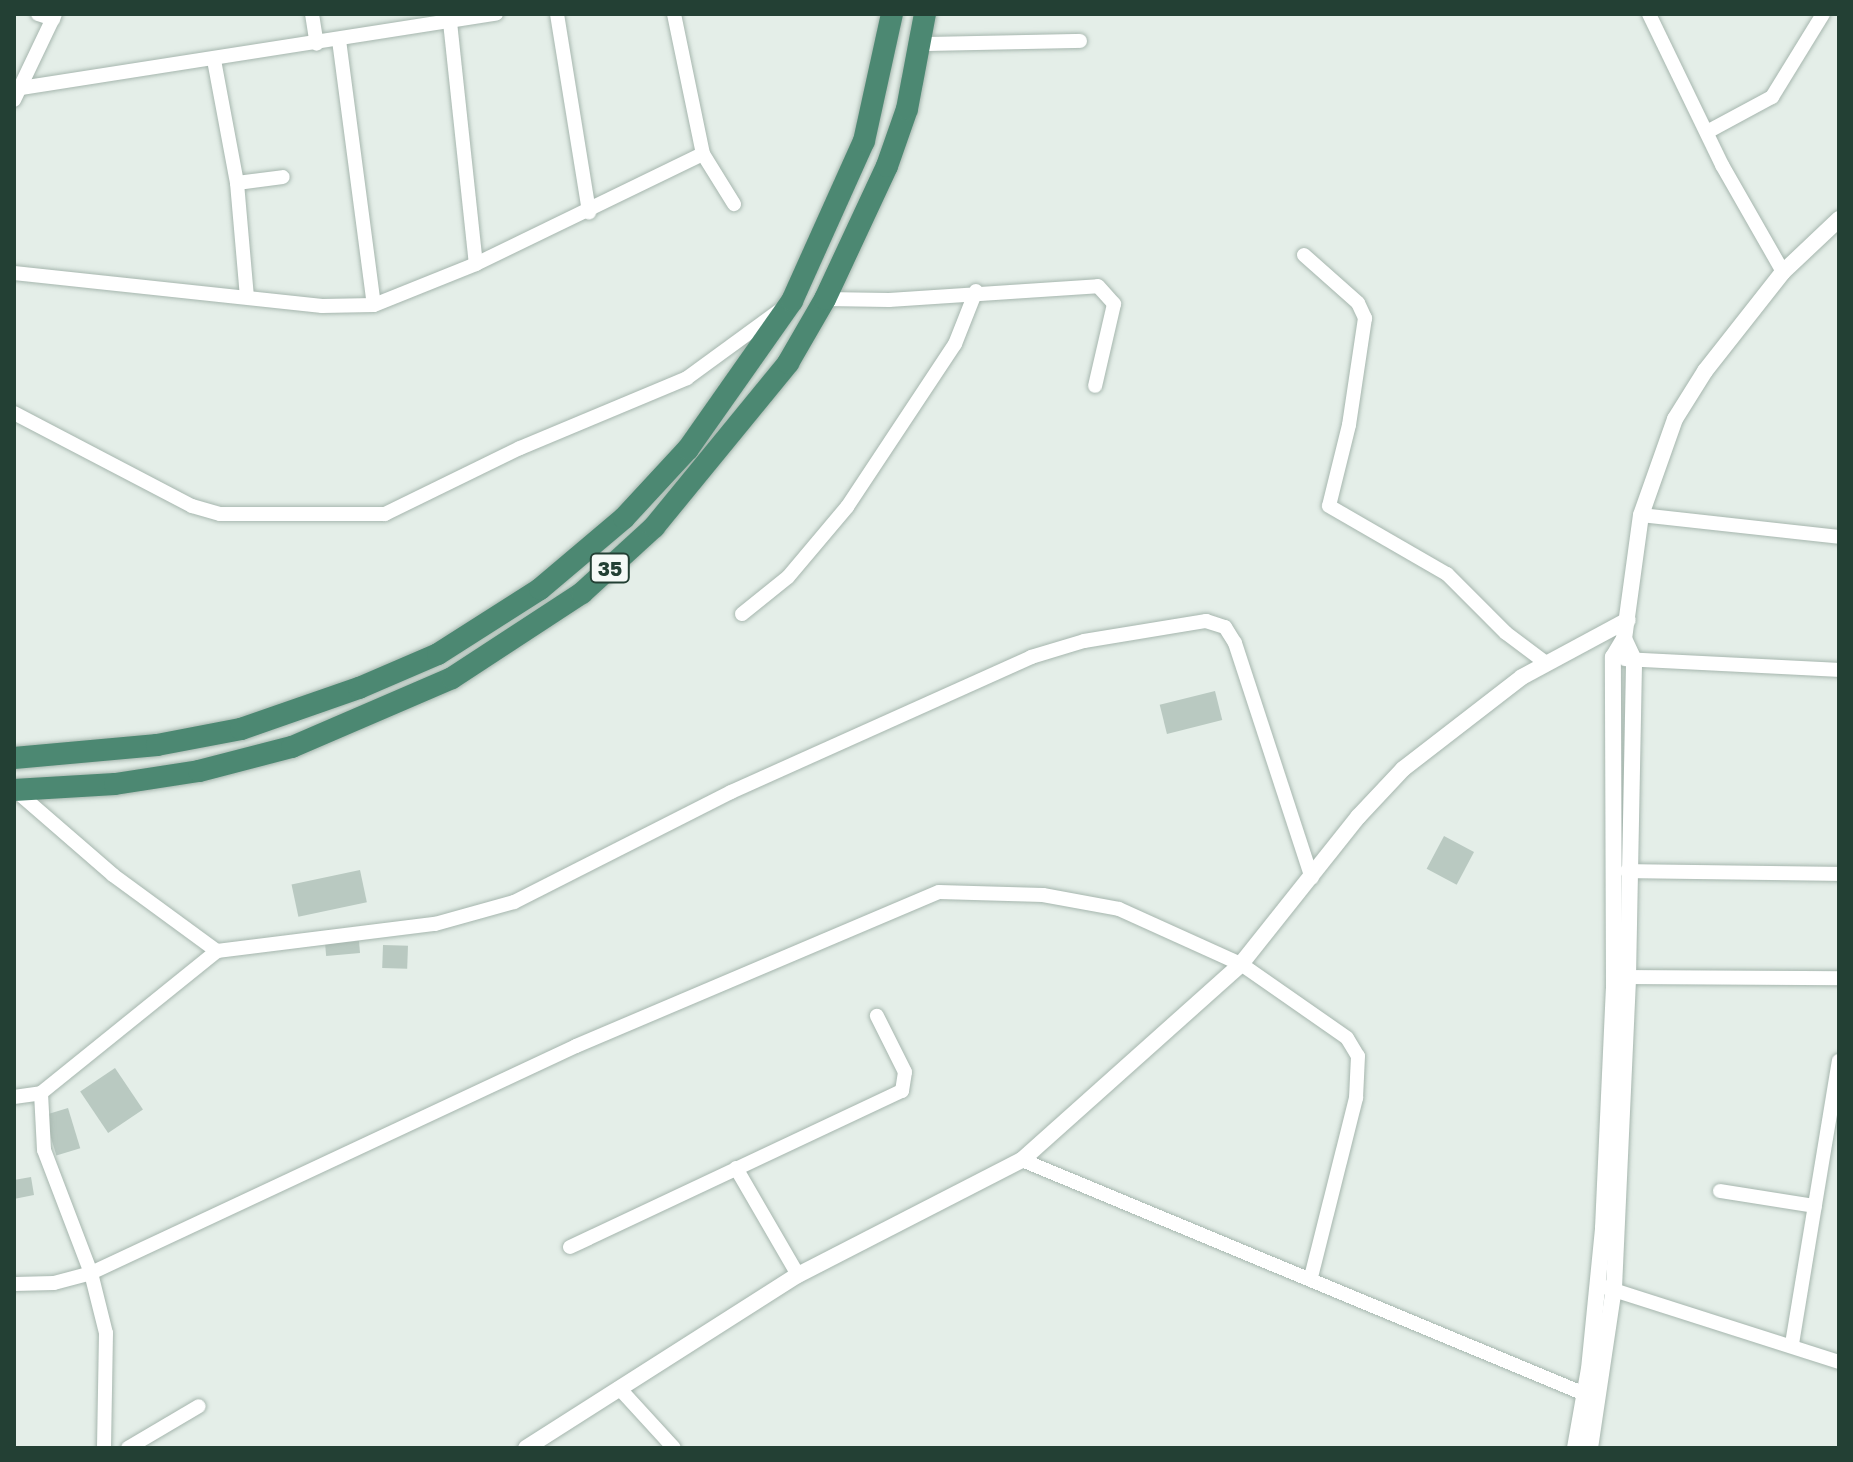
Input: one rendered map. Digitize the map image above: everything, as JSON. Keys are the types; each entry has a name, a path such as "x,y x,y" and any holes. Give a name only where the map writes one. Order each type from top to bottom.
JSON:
{"highway":[{"name":"35","path":"14,758 157,745 241,729 359,688 438,654 540,589 624,518 717,415 792,301 864,141 892,14"},
{"name":"35","path":"15,790 115,784 234,765 364,720 452,678 582,593 654,527 788,363 825,299 887,166 922,44 925,14"}],"street":[{"path":"17,94 54,16 38,14"},
{"path":"312,14 317,44"},
{"path":"17,94 496,14"},
{"path":"557,14 589,212"},
{"path":"674,14 703,154 734,204"},
{"path":"1649,14 1707,132 1783,272"},
{"path":"1707,132 1772,97 1823,14"},
{"path":"450,22 476,264"},
{"path":"339,40 374,305"},
{"path":"922,44 1080,41"},
{"path":"214,60 237,183 247,297"},
{"path":"14,273 322,306 374,305 476,264 589,212 703,154"},
{"path":"237,183 283,177"},
{"path":"1606,1287 1614,989 1613,657 1624,639 1628,620 1641,515 1675,419 1705,371 1783,272 1839,219"},
{"path":"1304,255 1358,303 1365,318 1349,425 1329,506 1447,574 1506,633 1546,663"},
{"path":"825,299 889,300 1085,284 1109,292 1113,320 1095,386"},
{"path":"742,614 788,577 847,507 955,344 976,291"},
{"path":"14,413 192,506 220,514 385,514 520,448 687,378 792,301"},
{"path":"1641,515 1839,537"},
{"path":"526,1448 798,1275 1022,1160 1241,964 1403,769 1546,663 1628,620"},
{"path":"14,1097 41,1093 217,951 435,924 486,912 731,792 1031,657 1084,641 1206,621 1221,624 1235,643 1312,878"},
{"path":"1590,1448 1592,1397 1606,1287 1628,977 1627,871 1634,660 1624,639"},
{"path":"1613,657 1839,670"},
{"path":"15,790 113,875 217,951"},
{"path":"1627,871 1839,874"},
{"path":"14,1284 54,1283 91,1273 576,1046 939,892 1073,898 1157,924 1241,964 1347,1038 1358,1056 1350,1128 1311,1277"},
{"path":"1628,977 1839,978"},
{"path":"570,1247 902,1091 905,1072 877,1016"},
{"path":"1792,1344 1839,1061"},
{"path":"41,1093 44,1150 91,1273 106,1333 104,1448"},
{"path":"1022,1160 1311,1277 1592,1397"},
{"path":"736,1168 798,1275"},
{"path":"1720,1191 1815,1206"},
{"path":"1606,1287 1792,1344 1839,1362"},
{"path":"619,1388 674,1448"},
{"path":"1575,1448 1592,1397"},
{"path":"128,1448 199,1406"}],"building":[{"path":"1215,691 1222,720 1167,734 1160,705"},
{"path":"1444,836 1474,852 1457,885 1427,869"},
{"path":"360,870 367,902 298,917 292,885"},
{"path":"359,941 360,953 326,956 325,944"},
{"path":"383,945 408,946 407,969 382,968"},
{"path":"115,1068 143,1109 108,1133 80,1091"},
{"path":"68,1108 80,1148 56,1155 44,1115"},
{"path":"31,1177 34,1195 14,1199 14,1180"}]}
